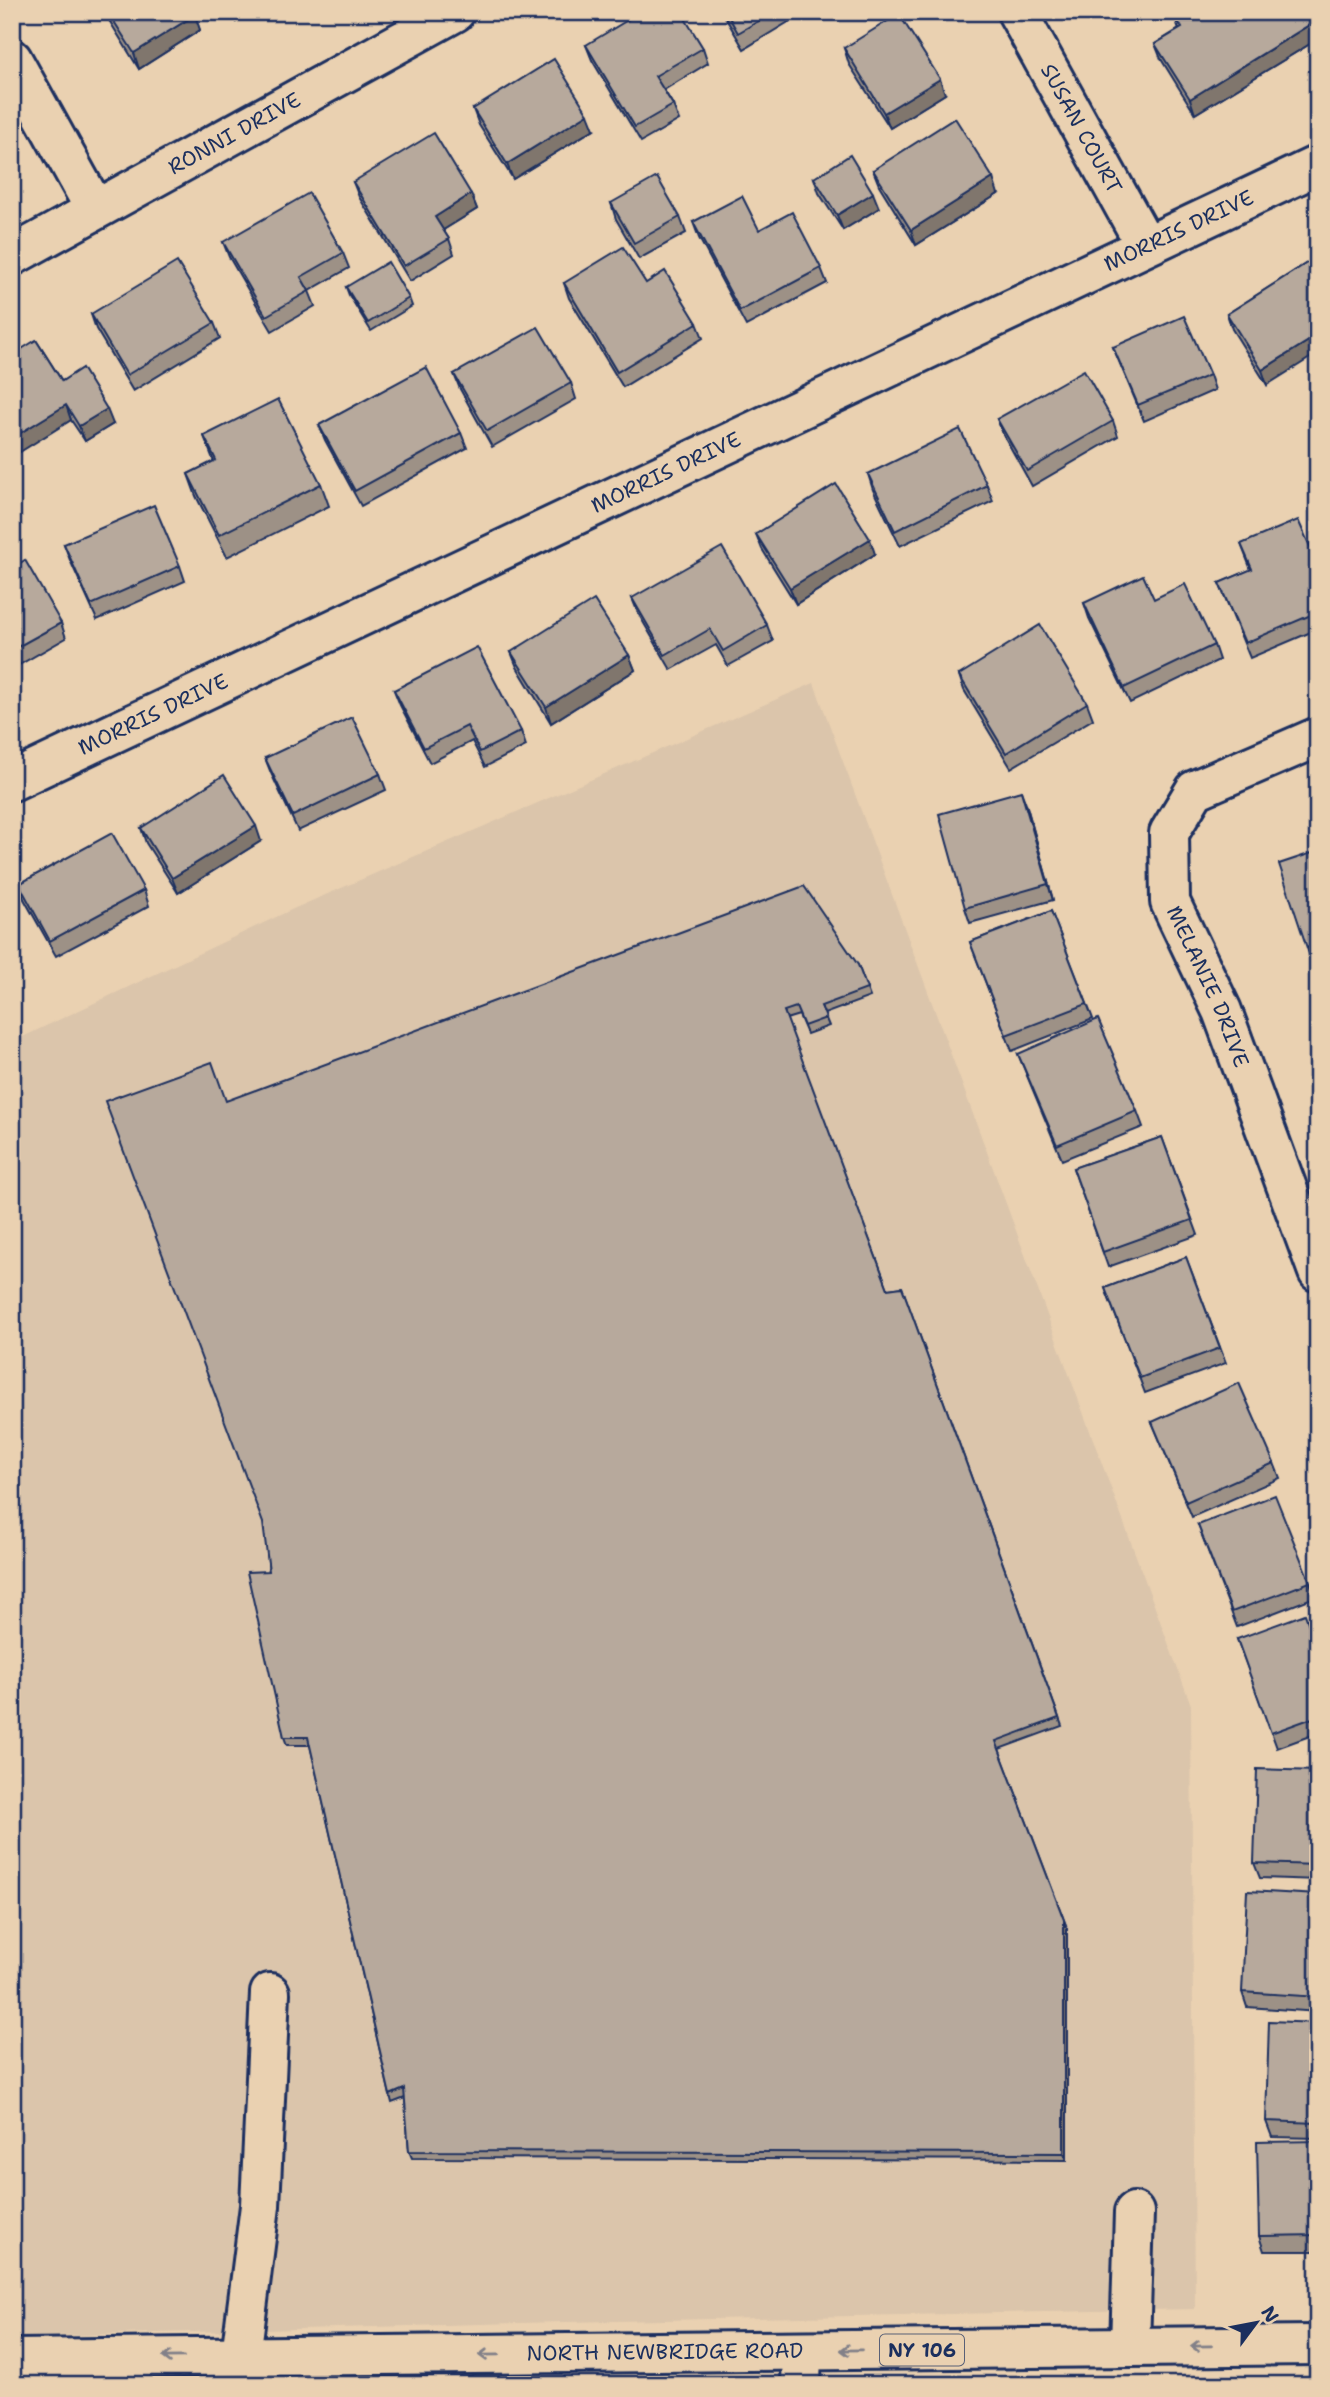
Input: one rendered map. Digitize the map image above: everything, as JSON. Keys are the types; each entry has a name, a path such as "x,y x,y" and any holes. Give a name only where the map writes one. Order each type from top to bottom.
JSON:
{"street":[{"name":"RONNI DRIVE","path":"12,256 455,12"},
{"name":"SUSAN COURT","path":"1017,12 1145,244"},
{"path":"12,59 95,209"},
{"name":"MORRIS DRIVE","path":"12,781 1145,244 1318,165"},
{"name":"MELANIE DRIVE","path":"1318,737 1195,790 1169,833 1170,902 1222,1011 1318,1272"},
{"path":"240,2370 260,2206 270,1993"},
{"path":"1130,2347 1134,2212"},
{"name":"NORTH NEWBRIDGE ROAD","path":"12,2359 240,2370 802,2368 1130,2347 1318,2345"}],"shaded area":[{"path":"814,683 1191,1705 1195,2309 12,2337 12,1042 293,909"}],"building":[{"path":"108,12 193,12 195,15 134,53"},
{"path":"641,12 681,12 703,48 655,76 673,105 635,127 586,45"},
{"path":"726,12 774,12 738,33"},
{"path":"1232,12 1233,15 1238,12 1312,12 1317,20 1190,99 1155,44 1182,28 1173,13"},
{"path":"899,14 940,79 884,113 844,48"},
{"path":"554,59 588,114 507,164 473,109"},
{"path":"955,118 993,178 911,230 873,170"},
{"path":"434,133 471,194 435,217 449,239 404,266 353,182"},
{"path":"850,155 873,193 837,215 814,178"},
{"path":"657,177 680,217 634,243 611,203"},
{"path":"309,193 343,253 301,277 309,291 266,316 223,242"},
{"path":"742,196 759,230 792,212 821,268 740,311 693,222"},
{"path":"623,247 646,283 665,271 697,323 617,372 564,283"},
{"path":"1310,261 1318,273 1318,335 1262,370 1227,314"},
{"path":"177,262 214,323 127,375 91,314"},
{"path":"388,262 409,298 368,323 346,287"},
{"path":"1184,316 1210,375 1138,405 1113,347"},
{"path":"538,327 571,383 487,431 454,374"},
{"path":"36,340 62,381 82,368 107,409 79,426 66,405 12,438 12,355"},
{"path":"426,367 461,433 355,491 319,425"},
{"path":"1084,370 1113,421 1027,471 997,419"},
{"path":"278,399 321,484 219,535 188,474 216,460 204,436"},
{"path":"960,429 987,485 895,531 868,474"},
{"path":"836,484 870,539 790,588 756,534"},
{"path":"154,505 180,566 91,605 64,544"},
{"path":"1298,520 1318,564 1318,612 1245,643 1219,583 1252,569 1241,544"},
{"path":"722,547 767,625 723,651 710,629 665,655 632,598"},
{"path":"25,560 61,623 12,650 12,568"},
{"path":"1143,575 1154,599 1185,584 1214,645 1124,688 1084,603"},
{"path":"594,600 629,655 546,707 511,652"},
{"path":"1040,625 1087,703 1006,753 959,675"},
{"path":"477,647 521,731 480,752 467,726 424,748 394,690"},
{"path":"352,717 380,774 293,816 265,758"},
{"path":"224,775 256,826 172,878 141,828"},
{"path":"1021,791 1048,884 965,908 939,814"},
{"path":"112,833 144,890 50,941 19,884"},
{"path":"1318,851 1318,944 1307,948 1279,864"},
{"path":"804,886 858,965 867,989 821,1006 826,1018 804,1026 796,1007 784,1011 888,1289 902,1287 1059,1718 996,1741 1064,1920 1064,2153 409,2151 404,2089 390,2095 308,1737 284,1737 247,1572 269,1571 263,1523 105,1101 212,1062 226,1101"},
{"path":"1051,911 1087,1004 1006,1035 970,942"},
{"path":"1318,960 1318,973 1313,961"},
{"path":"1098,1019 1137,1111 1057,1145 1018,1054"},
{"path":"1162,1137 1192,1220 1103,1252 1073,1168"},
{"path":"1186,1257 1220,1348 1140,1378 1105,1288"},
{"path":"1239,1383 1274,1463 1186,1502 1152,1422"},
{"path":"1275,1495 1310,1582 1232,1612 1198,1525"},
{"path":"1305,1614 1318,1651 1318,1716 1271,1733 1237,1639"},
{"path":"1257,1769 1318,1771 1318,1865 1254,1863"},
{"path":"1247,1891 1318,1895 1318,1997 1242,1992"},
{"path":"1269,2021 1318,2023 1318,2123 1266,2121"},
{"path":"1318,2141 1318,2235 1259,2236 1257,2142"}]}
